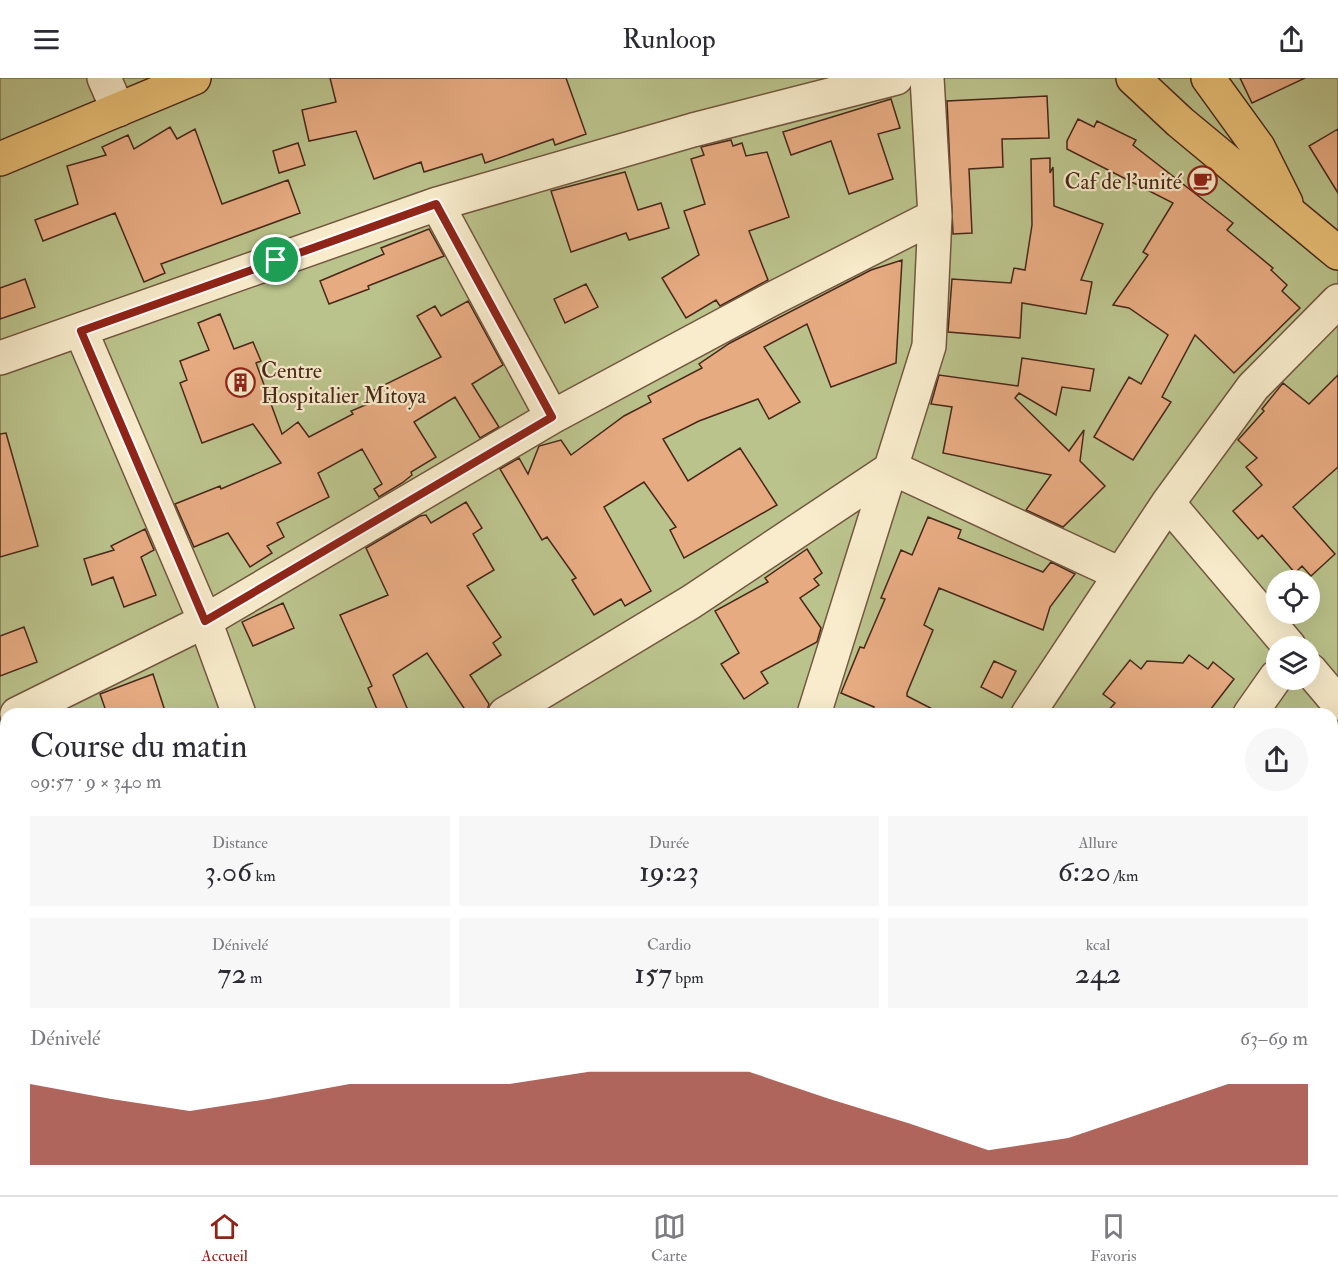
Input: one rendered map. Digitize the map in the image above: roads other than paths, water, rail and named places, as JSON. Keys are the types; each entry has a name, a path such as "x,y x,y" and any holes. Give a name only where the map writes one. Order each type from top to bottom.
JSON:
{"main road":[{"path":"0,159 194,78"},
{"path":"1133,78 1296,220 1338,253"},
{"path":"1208,78 1258,147 1296,220"}],"street":[{"path":"104,78 118,110"},
{"path":"0,358 436,204 693,130 896,78"},
{"path":"816,708 929,346 935,216 927,78"},
{"path":"436,204 552,417"},
{"path":"29,708 205,621 552,417 771,300 935,216"},
{"path":"1032,708 1168,503 1253,387 1338,301"},
{"path":"81,331 205,621 236,708"},
{"path":"892,468 1120,574"},
{"path":"515,708 692,602 892,468"},
{"path":"1168,503 1281,636"},
{"path":"1320,682 1338,704"},
{"path":"1254,708 1266,690"}],"place":[{"name":"Caf de l'unité","path":"1203,181"},
{"name":"Centre Hospitalier Mitoya","path":"240,383"}]}
